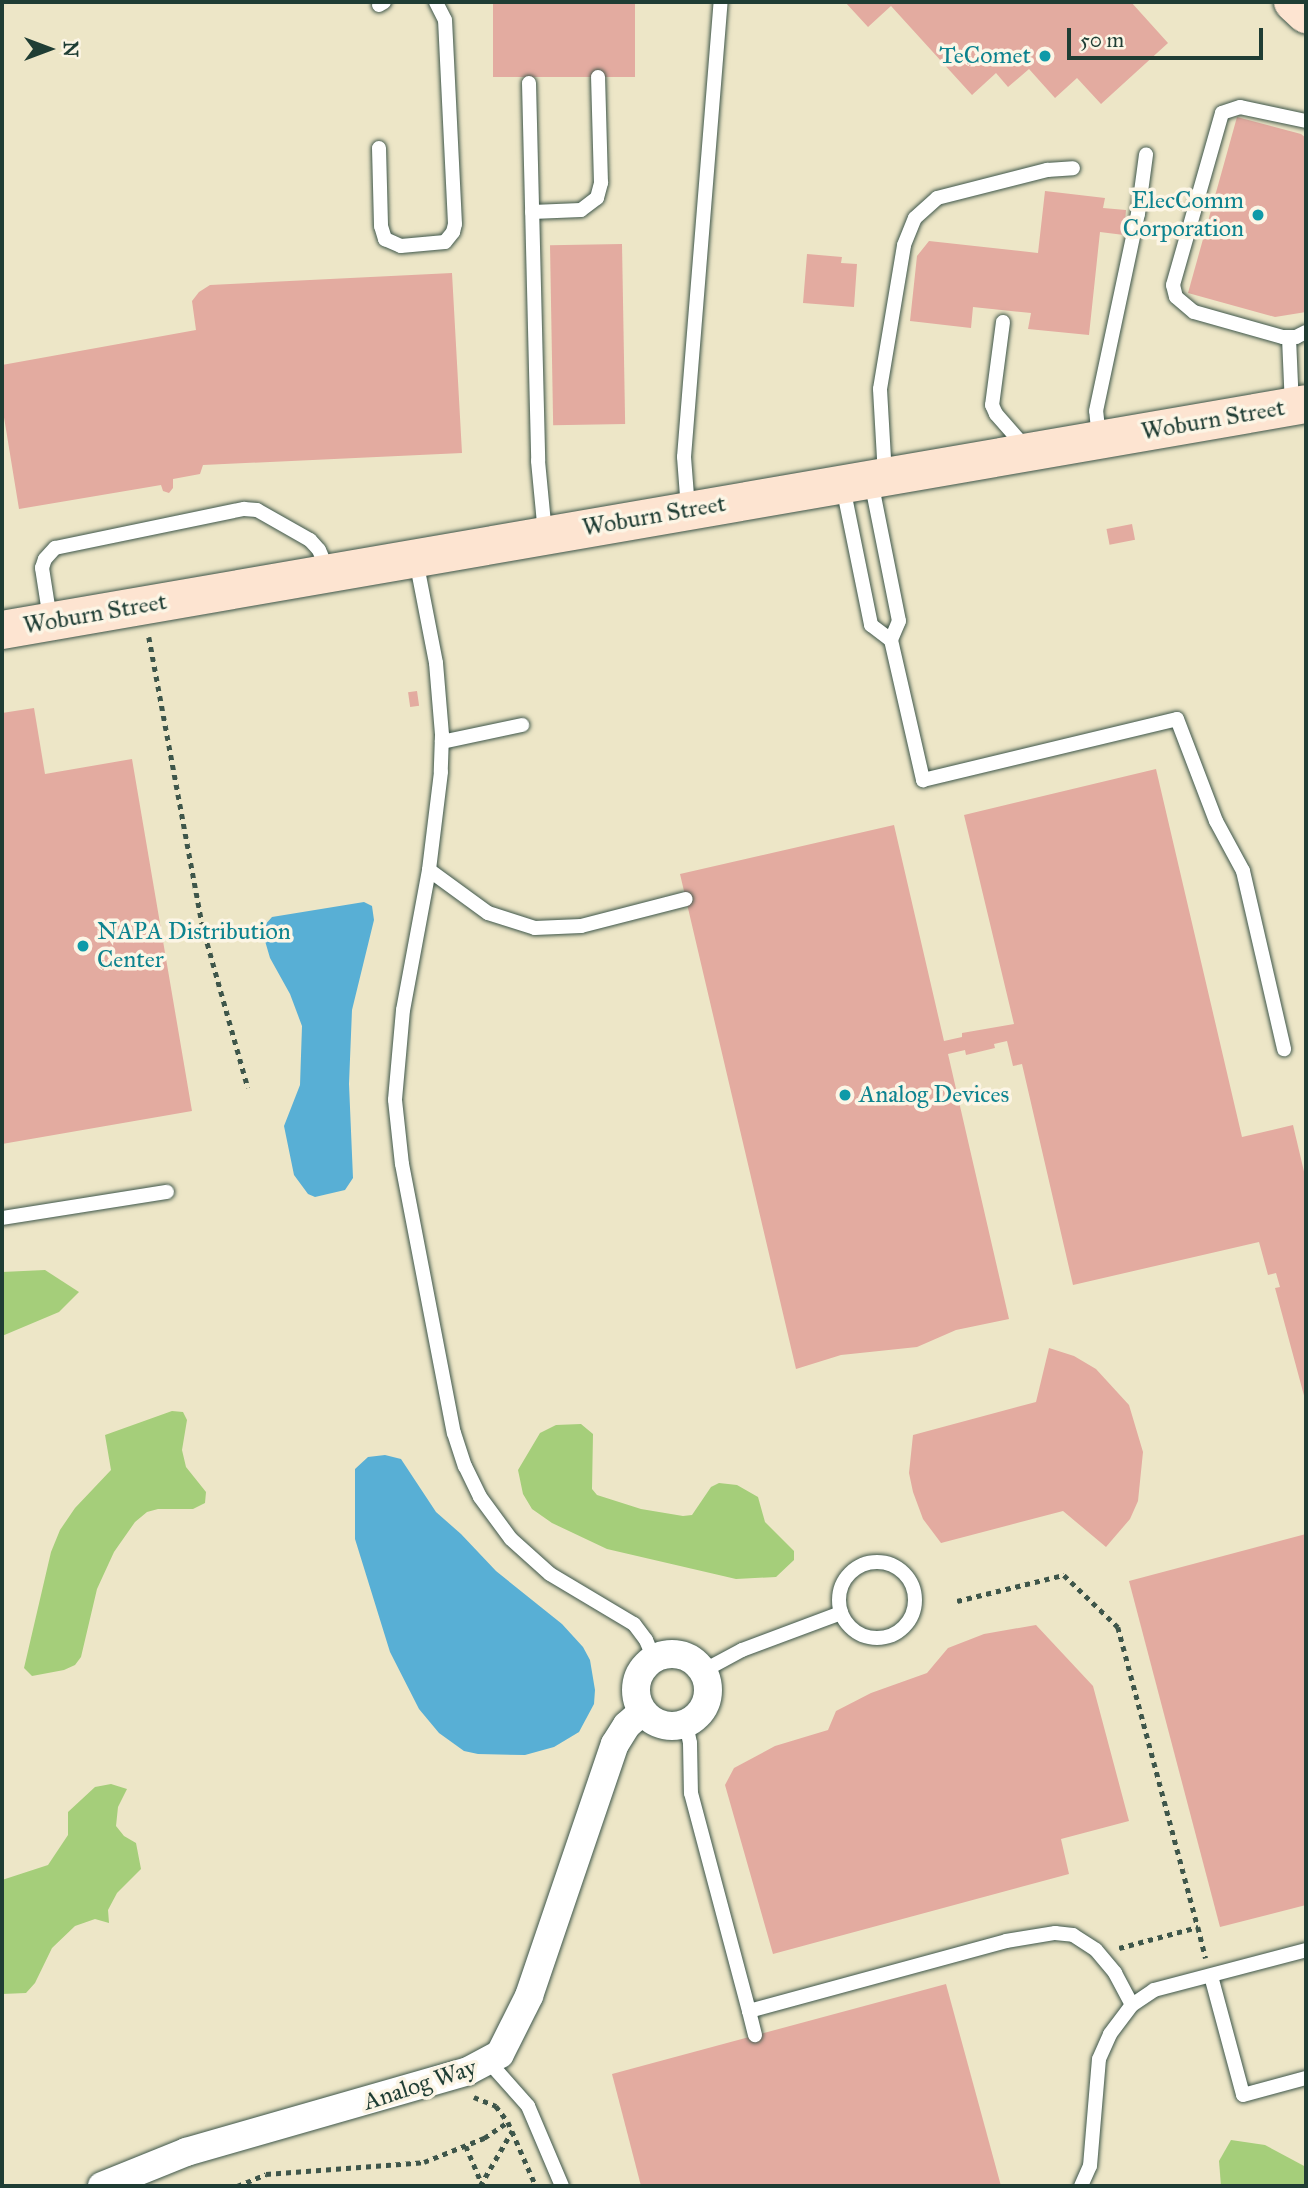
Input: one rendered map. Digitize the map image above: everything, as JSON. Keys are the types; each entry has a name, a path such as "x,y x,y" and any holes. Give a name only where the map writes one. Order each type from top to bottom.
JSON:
{"street":[{"path":"1293,2 1306,14"},
{"name":"Woburn Street","path":"2,630 1299,405"},
{"path":"669,1653 685,1655 703,1671 708,1697 701,1713 686,1724 659,1724 642,1712 636,1695 637,1683 641,1673 654,1659 669,1653"},
{"name":"Analog Way","path":"102,2186 186,2152 299,2122 489,2062 509,2042 529,1996 615,1744 627,1725 642,1712"}],"lane":[{"path":"379,148 381,226 385,239 401,246 445,242 451,236 455,224 445,20 436,2"},
{"path":"688,511 684,457 721,2"},
{"path":"532,212 580,210 597,198 601,183 598,77"},
{"path":"529,83 538,461 545,535"},
{"path":"1306,121 1240,107 1222,113 1173,285 1176,297 1190,310 1289,338 1306,331"},
{"path":"1100,439 1096,411 1138,214 1146,155"},
{"path":"891,640 872,625 866,480 904,245 915,218 937,198 1047,170 1073,168"},
{"path":"1003,322 992,405 996,414 1029,452"},
{"path":"1289,338 1299,405"},
{"path":"866,480 899,621 891,640 923,780 1177,719 1216,821 1242,871 1284,1049"},
{"path":"50,622 42,568 51,551 244,509 257,510 310,540 320,550 330,574"},
{"path":"415,558 436,663 442,742 429,870 403,1010 395,1100 402,1164 456,1441 480,1497 511,1539 550,1574 634,1624 646,1640 654,1659"},
{"path":"442,742 522,725"},
{"path":"429,870 479,909 506,921 535,928 581,926 686,899"},
{"path":"2,1218 167,1192"},
{"path":"868,1562 895,1566 909,1577 914,1588 915,1605 910,1620 890,1636 874,1638 854,1632 841,1613 838,1604 842,1586 849,1575 868,1562"},
{"path":"703,1671 742,1650 841,1613"},
{"path":"686,1724 690,1743 691,1793 755,2035"},
{"path":"749,2011 1006,1941 1055,1933 1073,1935 1104,1958 1132,2005"},
{"path":"1081,2186 1090,2166 1099,2059 1110,2034 1132,2005 1154,1990 1306,1950"},
{"path":"1211,1976 1242,2095 1306,2078"},
{"path":"489,2062 528,2106 562,2186"}],"path":[{"path":"143,606 202,924 248,1088"},
{"path":"957,1601 1064,1575 1118,1627 1211,1976"},
{"path":"1104,1958 1121,1948 1198,1927"},
{"path":"473,2097 496,2106 508,2122 536,2186"},
{"path":"237,2186 266,2174 424,2162 466,2146 508,2122"},
{"path":"481,2185 512,2131"},
{"path":"466,2146 481,2185"}],"green space":[{"path":"45,1270 79,1292 59,1312 2,1336 2,1272"},
{"path":"172,1411 183,1412 187,1420 182,1450 186,1467 206,1492 205,1503 193,1509 158,1509 147,1512 135,1522 114,1552 97,1589 81,1657 75,1665 64,1670 32,1676 24,1668 51,1552 60,1530 75,1508 111,1470 105,1435"},
{"path":"581,1424 593,1434 592,1489 597,1495 641,1509 683,1516 692,1515 711,1487 719,1483 737,1485 758,1497 765,1522 794,1551 794,1560 776,1577 736,1579 607,1549 552,1523 532,1509 523,1494 518,1470 540,1433 556,1425"},
{"path":"111,1784 127,1789 118,1807 116,1826 124,1836 136,1843 141,1869 117,1893 108,1910 109,1923 95,1919 75,1926 52,1948 35,1983 26,1993 2,1994 2,1880 48,1865 68,1835 68,1812 95,1787"},
{"path":"1231,2140 1265,2145 1306,2167 1306,2186 1221,2186 1219,2161"}],"water":[{"path":"364,902 372,906 374,920 352,1010 349,1084 353,1178 345,1190 315,1197 308,1194 294,1175 284,1126 300,1085 302,1026 290,994 270,958 263,934 264,926 272,917"},
{"path":"385,1455 401,1459 436,1512 496,1571 562,1624 583,1647 590,1660 595,1690 594,1704 579,1732 554,1747 525,1755 478,1754 464,1751 439,1733 419,1709 390,1652 355,1539 355,1469 368,1457"}],"building":[{"path":"493,2 635,2 635,77 493,77"},
{"name":"TeComet","path":"845,2 1131,2 1168,43 1101,104 1077,78 1055,98 1029,69 1008,87 996,73 972,95 891,6 868,27"},
{"name":"ElecComm Corporation","path":"1237,117 1301,134 1306,138 1306,312 1275,317 1188,293"},
{"path":"1045,191 1105,198 1103,208 1126,210 1124,235 1100,232 1089,335 1028,329 1031,313 973,307 971,328 910,321 917,256 929,241 1038,253"},
{"path":"622,244 625,424 553,425 550,245"},
{"path":"807,254 842,257 841,263 857,264 854,307 803,303"},
{"path":"452,273 462,453 203,465 200,474 173,479 173,488 169,493 163,491 161,485 19,509 2,405 2,365 196,330 192,301 210,285"},
{"path":"1132,524 1135,540 1110,545 1106,529"},
{"path":"417,691 419,706 410,707 408,692"},
{"name":"NAPA Distribution Center","path":"34,708 45,774 132,759 192,1111 2,1144 2,713"},
{"name":"Analog Devices","path":"1156,769 1242,1137 1293,1125 1306,1180 1306,1403 1275,1288 1280,1287 1276,1273 1268,1275 1259,1242 1073,1285 1022,1064 1013,1066 1007,1041 994,1044 995,1048 966,1055 965,1050 948,1054 1009,1319 956,1330 917,1347 841,1355 796,1369 680,874 894,825 944,1041 962,1037 962,1033 1014,1024 964,815"},
{"path":"1049,1348 1074,1356 1096,1369 1129,1405 1143,1452 1138,1501 1130,1519 1106,1547 1063,1511 941,1543 923,1519 913,1492 909,1473 913,1435 1036,1402"},
{"path":"1306,1534 1306,1905 1220,1927 1129,1581"},
{"path":"1036,1625 1093,1686 1129,1821 1061,1839 1069,1874 773,1954 725,1785 734,1768 775,1746 828,1730 836,1711 871,1693 927,1673 948,1648 984,1634"},
{"path":"946,1984 1001,2186 641,2186 612,2074"}],"place":[{"name":"TeComet","path":"1045,56"},
{"name":"ElecComm Corporation","path":"1258,215"},
{"name":"NAPA Distribution Center","path":"83,946"},
{"name":"Analog Devices","path":"845,1095"}]}
